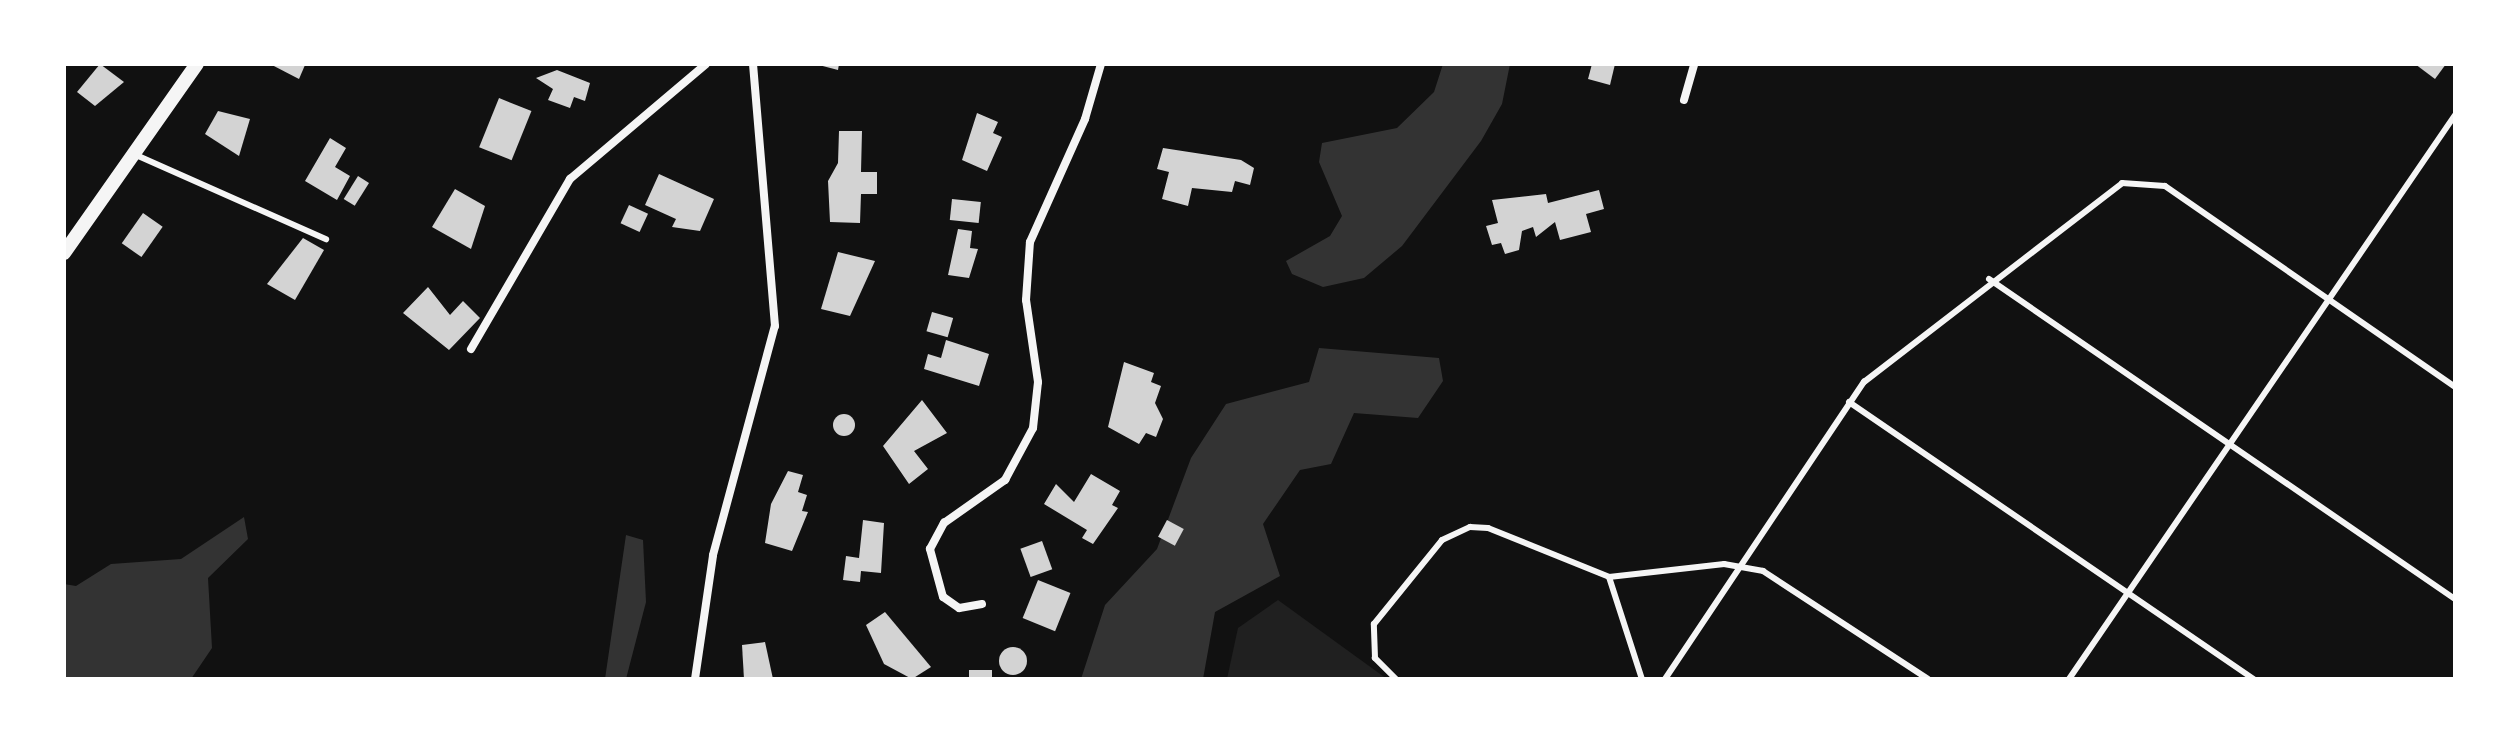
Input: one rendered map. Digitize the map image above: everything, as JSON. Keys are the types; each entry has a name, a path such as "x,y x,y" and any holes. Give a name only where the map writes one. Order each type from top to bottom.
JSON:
{"street":[{"path":"64,253 197,64"},
{"path":"471,349 570,179 706,64"},
{"path":"695,679 713,555 774,337 753,64"},
{"path":"982,604 959,608 943,597 930,549 944,523 1005,480 1033,428 1038,382 1026,300 1030,242 1085,119 1101,64"},
{"path":"1684,100 1694,64"}],"lane":[{"path":"2069,679 2455,115"},
{"path":"134,154 326,239"},
{"path":"1665,679 1743,566 1849,402 1885,360 2106,189 2139,180 2165,186 2455,387"},
{"path":"1989,279 2455,599"},
{"path":"1849,402 2254,679"},
{"path":"1396,679 1375,658 1374,624 1452,533 1488,528 1609,577 1743,566 1783,581 1928,679"},
{"path":"1609,577 1642,679"}],"shaded area":[{"path":"1443,64 1510,64 1502,104 1481,141 1402,246 1364,278 1323,287 1292,274 1286,261 1330,236 1342,216 1319,162 1322,143 1397,128 1434,92"},
{"path":"1319,348 1439,358 1443,381 1418,418 1354,413 1331,464 1300,470 1263,524 1280,576 1215,612 1203,679 1081,679 1105,605 1157,549 1191,458 1226,404 1309,382"},
{"path":"244,517 248,539 208,578 212,648 191,679 64,679 64,584 76,586 111,564 181,559"},
{"path":"626,535 643,540 646,602 626,679 605,679"},
{"path":"1278,600 1387,679 1227,679 1238,628"}],"building":[{"path":"100,64 124,82 95,106 77,92"},
{"path":"270,64 303,64 305,65 299,79"},
{"path":"815,64 839,64 838,70"},
{"path":"1592,64 1615,64 1610,85 1588,79"},
{"path":"2415,64 2446,64 2435,79"},
{"path":"557,70 590,83 585,101 574,97 570,108 548,100 553,89 536,78"},
{"path":"499,98 531,111 512,160 479,147"},
{"path":"218,111 250,119 239,156 205,134"},
{"path":"977,113 998,122 993,133 1002,137 987,171 962,160"},
{"path":"839,131 862,131 861,172 877,172 877,194 861,194 860,223 830,222 828,181 838,163"},
{"path":"330,138 346,148 335,167 350,176 337,200 305,181"},
{"path":"1163,148 1241,160 1254,168 1250,185 1235,181 1232,192 1192,188 1188,206 1162,199 1169,172 1157,169"},
{"path":"659,174 714,199 700,231 672,227 676,219 645,205"},
{"path":"358,176 369,183 355,206 344,199"},
{"path":"455,189 485,206 471,249 432,227"},
{"path":"1599,190 1604,209 1586,214 1591,232 1560,240 1555,222 1536,237 1533,227 1522,231 1519,250 1505,254 1501,243 1492,245 1486,226 1498,223 1492,200 1546,194 1548,203"},
{"path":"952,199 981,202 979,223 950,220"},
{"path":"629,205 648,214 640,232 621,223"},
{"path":"143,213 163,227 141,257 122,243"},
{"path":"958,229 972,231 970,248 978,249 969,278 948,275"},
{"path":"303,238 324,250 295,300 267,284"},
{"path":"838,252 875,261 850,316 821,309"},
{"path":"428,287 450,315 463,301 480,318 449,350 403,313"},
{"path":"932,312 953,318 948,337 926,331"},
{"path":"946,340 989,354 979,386 924,369 928,354 941,358"},
{"path":"1124,362 1154,373 1151,382 1161,386 1155,403 1163,419 1156,437 1146,433 1139,444 1108,427"},
{"path":"922,400 947,433 914,451 928,469 909,484 883,446"},
{"path":"844,414 852,417 855,425 852,433 844,436 836,433 833,425 836,417"},
{"path":"788,471 803,475 798,492 807,495 802,511 808,512 792,551 765,543 771,504"},
{"path":"1091,474 1120,491 1112,505 1118,508 1093,544 1082,538 1087,530 1044,504 1056,484 1074,502"},
{"path":"863,520 884,523 881,573 861,571 860,582 843,580 846,556 859,558"},
{"path":"1167,520 1184,529 1175,546 1158,537"},
{"path":"1042,541 1052,569 1031,577 1020,549"},
{"path":"1038,580 1070,593 1055,631 1023,618"},
{"path":"885,612 931,667 912,679 884,664 866,625"},
{"path":"765,642 773,679 744,679 742,645"},
{"path":"1013,647 1023,651 1027,661 1023,671 1013,675 1003,671 999,661 1003,651"},
{"path":"969,670 992,670 992,679 969,679"}]}
